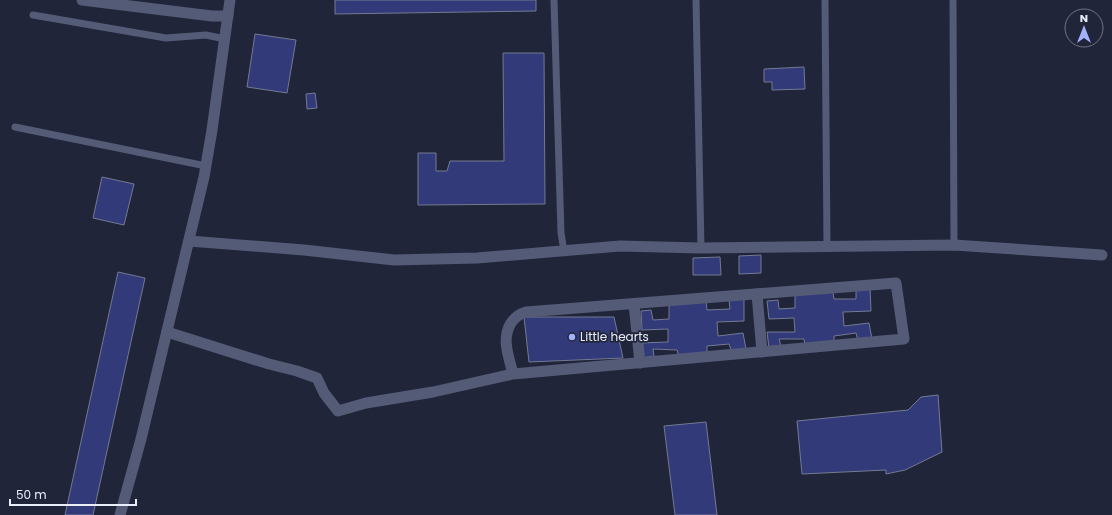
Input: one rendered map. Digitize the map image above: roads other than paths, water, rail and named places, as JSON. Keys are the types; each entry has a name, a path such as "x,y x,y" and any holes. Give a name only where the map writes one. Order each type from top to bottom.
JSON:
{"street":[{"path":"82,0 212,16 228,16"},
{"path":"120,515 141,439 206,166 230,0"},
{"path":"189,242 304,250 394,260 476,258 620,246 701,248 954,244 1102,255"},
{"path":"167,332 317,378 324,393 338,411 366,403 433,392 513,374 904,339 896,283 526,312 517,317 509,326 505,339 513,374"},
{"path":"757,294 762,352"},
{"path":"634,304 640,363"}],"lane":[{"path":"554,0 562,233 564,251"},
{"path":"696,0 701,248"},
{"path":"825,0 827,246"},
{"path":"953,0 954,244"},
{"path":"33,15 166,38 206,35 225,39"},
{"path":"15,127 206,166"}],"place":[{"name":"Little hearts","path":"572,337"}]}
